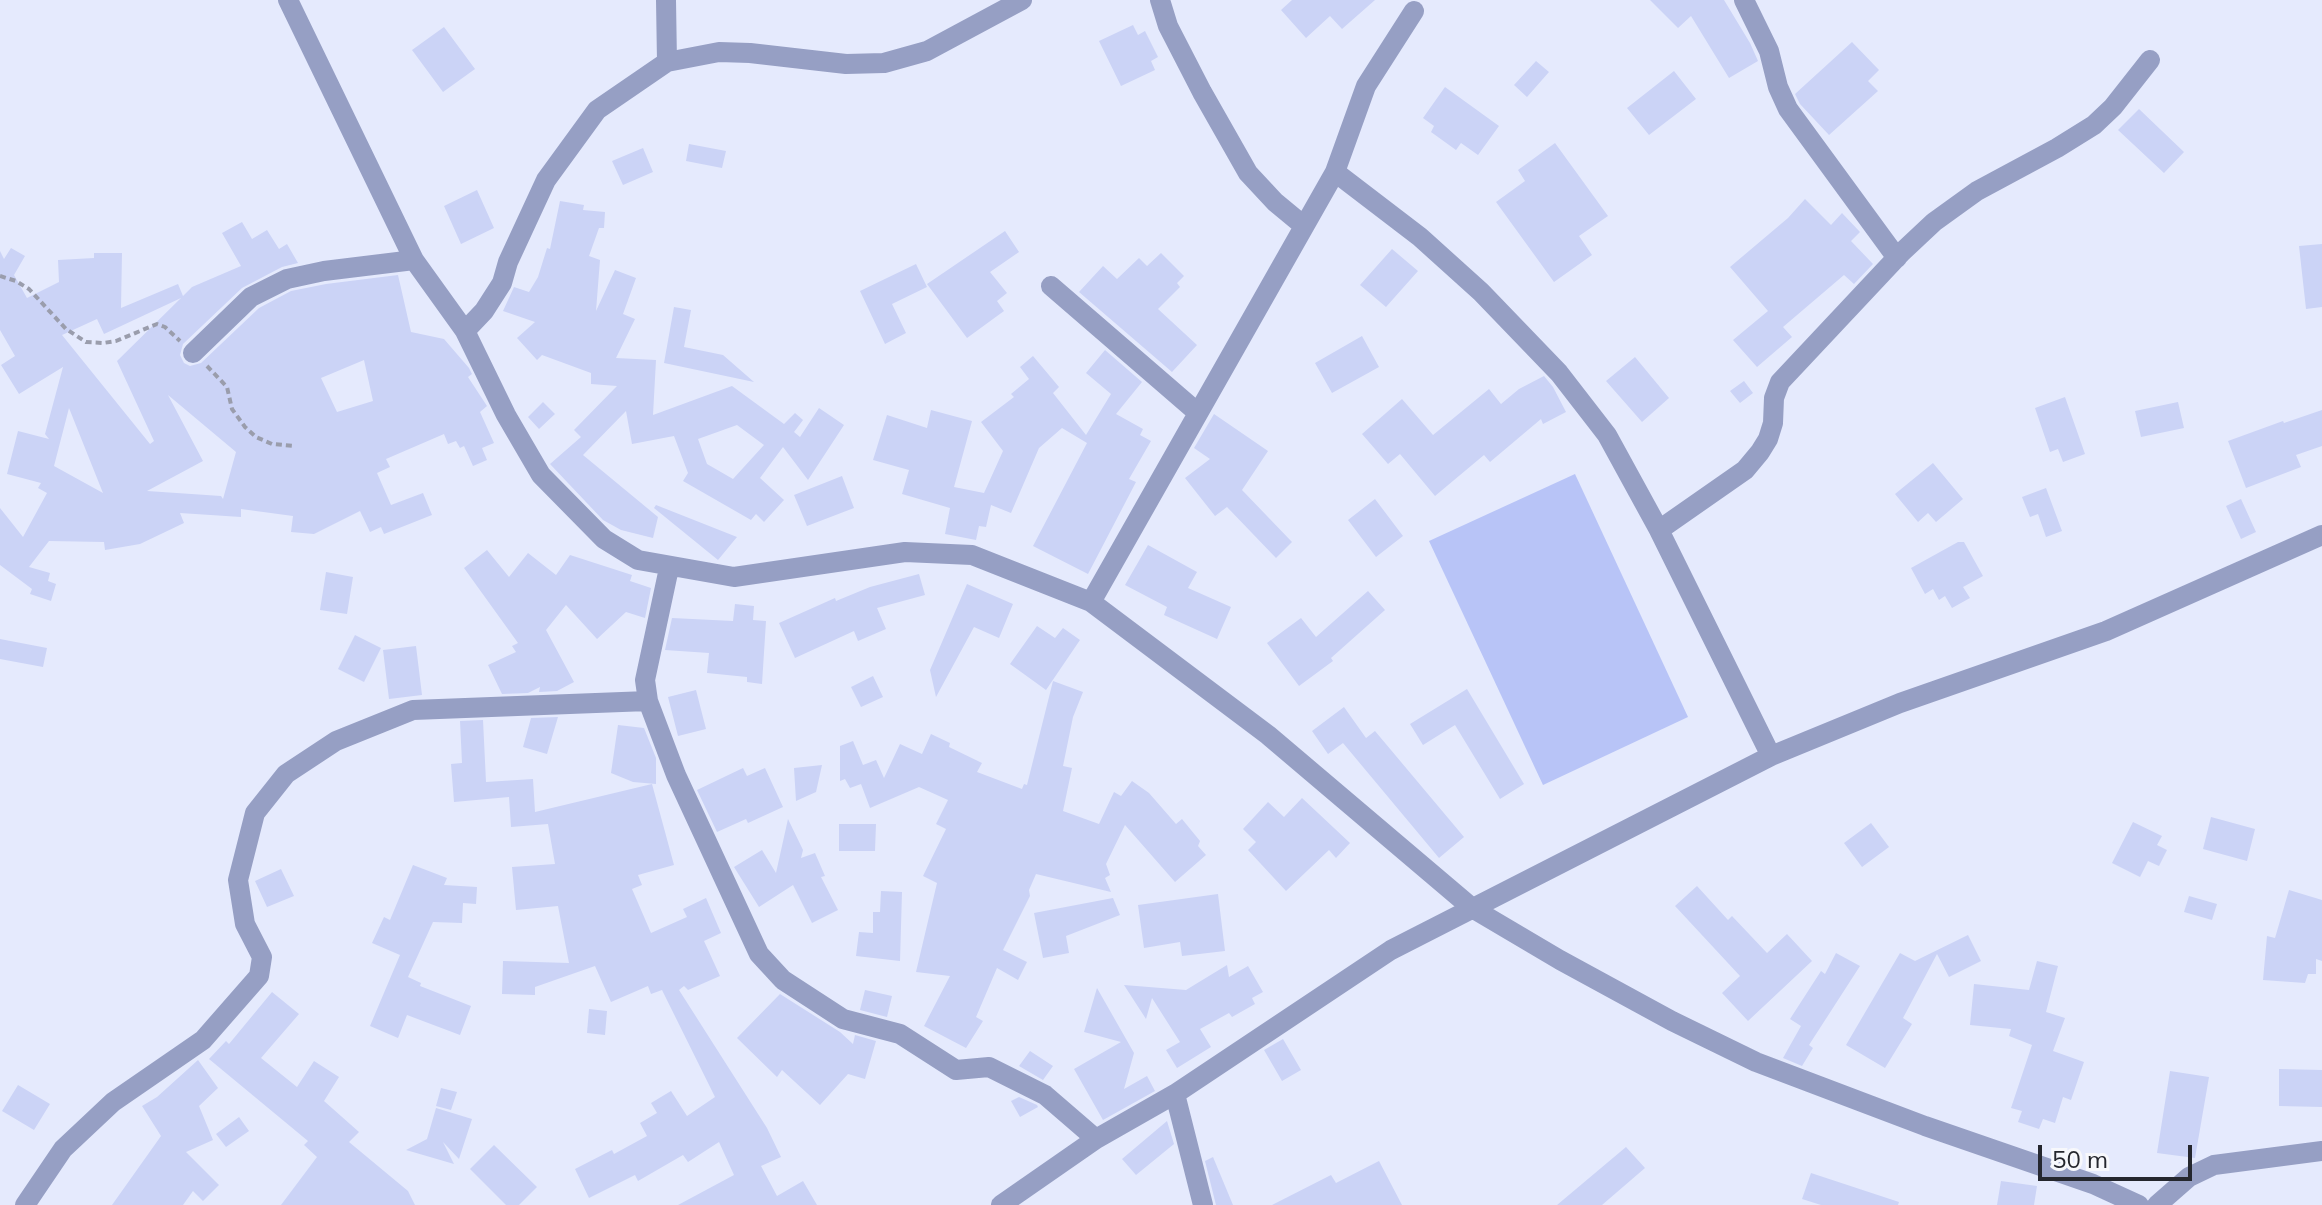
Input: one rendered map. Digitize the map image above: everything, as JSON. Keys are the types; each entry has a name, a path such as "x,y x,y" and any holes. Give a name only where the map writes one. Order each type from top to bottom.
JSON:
{"street":[{"path":"288,0 414,260 465,331 506,415 541,475 604,539 638,560 669,568 734,577 905,552 972,555 1091,602 1268,735 1472,908 1672,1021 1756,1062 1925,1126 2093,1184 2139,1205"},
{"path":"666,0 667,62"},
{"path":"465,331 484,311 502,283 508,262 546,180 597,110 667,62 719,52 846,64 884,63 927,51 1022,0"},
{"path":"1160,0 1168,26 1248,173 1275,202 1304,226"},
{"path":"1744,0 1765,40 1778,87 1788,109 1897,258"},
{"path":"1091,602 1335,172 1366,86 1414,11"},
{"path":"1659,530 1745,470 1768,439 1773,423 1774,398 1780,382 1934,222 1977,191 2094,125 2113,107 2150,60"},
{"path":"1335,172 1481,292 1559,373 1607,435 1659,530 1771,756"},
{"path":"193,353 251,297 287,279 324,271 414,260"},
{"path":"1051,286 1198,413"},
{"path":"1001,1205 1096,1139 1175,1094 1391,950 1771,756 1900,703 2106,631 2322,535"},
{"path":"669,568 645,680 648,701 676,775 759,954 783,980 843,1019 900,1034 956,1070 989,1067 1045,1095 1096,1139"},
{"path":"25,1205 63,1149 113,1102 203,1040 259,976 262,957 245,924 238,880 255,813 286,774 336,741 413,710 648,701"},
{"path":"1175,1094 1203,1205"},
{"path":"2157,1205 2189,1177 2214,1165 2322,1151"}],"path":[{"path":"0,276 29,289 66,329 86,342 116,341 157,324 165,327 227,387 232,409 245,427 256,437 272,444 295,446"}],"shaded area":[{"path":"1575,474 1688,717 1543,785 1429,541"}],"building":[{"path":"1292,0 1375,0 1342,29 1330,16 1306,38 1281,10"},
{"path":"1650,0 1724,0 1758,61 1729,78 1691,16 1678,28"},
{"path":"1133,25 1138,35 1145,31 1158,57 1151,61 1155,70 1121,86 1099,41"},
{"path":"444,27 475,69 443,92 412,50"},
{"path":"1852,42 1879,70 1868,81 1878,91 1829,135 1800,104 1795,94"},
{"path":"1536,61 1549,72 1527,97 1514,85"},
{"path":"1674,71 1696,99 1649,135 1627,108"},
{"path":"1445,87 1499,126 1478,155 1461,143 1456,150 1431,132 1434,126 1423,118"},
{"path":"2139,109 2184,152 2164,173 2118,130"},
{"path":"1555,143 1608,216 1579,236 1592,255 1554,282 1496,202 1525,181 1518,170"},
{"path":"689,144 726,151 722,168 686,161"},
{"path":"643,148 653,172 623,185 612,161"},
{"path":"477,190 494,228 461,244 444,206"},
{"path":"1805,199 1831,225 1842,213 1860,232 1851,241 1873,264 1854,284 1844,275 1783,327 1792,337 1757,367 1733,340 1768,311 1730,267 1788,218"},
{"path":"560,201 584,205 583,210 605,212 604,228 599,228 589,256 600,260 596,311 615,270 636,278 623,314 635,319 616,358 656,360 653,415 732,386 784,424 795,413 803,420 794,432 800,437 819,408 844,425 808,480 783,447 760,478 784,500 764,522 756,514 751,520 683,481 688,473 674,436 632,444 626,411 583,455 658,517 653,538 621,530 603,520 550,464 581,437 574,430 617,386 591,384 591,373 542,355 537,360 517,338 535,322 503,311 514,287 529,292 538,277 547,248 550,249","holes":["737,425 764,445 733,479 707,464 698,439"]},
{"path":"242,222 252,239 267,230 279,249 287,244 298,263 282,267 242,288 183,344 180,355 184,363 190,366 201,363 259,308 291,291 398,275 411,332 444,339 472,374 468,377 487,406 480,412 494,443 482,448 487,460 473,466 464,446 460,448 456,441 448,444 444,434 386,459 390,467 377,473 391,505 423,493 432,515 384,534 381,527 370,532 360,511 314,534 291,532 293,516 241,509 241,517 180,513 184,523 140,544 105,550 104,542 49,541 29,567 50,573 48,581 56,584 51,601 30,594 32,589 0,565 0,508 23,537 47,493 38,488 41,483 7,474 18,431 49,439 45,434 63,367 19,394 1,365 15,356 0,330 0,251 4,259 11,248 25,256 14,275 27,298 59,282 58,260 94,258 94,253 122,253 121,308 178,284 183,296 192,287 241,266 222,233","holes":["181,298 117,361 154,441 150,444 62,335 97,319 104,334","364,360 373,401 337,412 321,378","168,395 236,452 223,499 221,496 147,491 203,461","69,408 103,493 54,466"]},
{"path":"1005,231 1019,252 990,272 1007,293 997,301 1004,311 967,338 927,284"},
{"path":"2322,244 2322,307 2306,309 2299,246"},
{"path":"1392,249 1418,271 1386,307 1360,285"},
{"path":"1161,253 1184,276 1177,283 1180,287 1158,309 1197,345 1172,372 1079,292 1103,266 1117,279 1139,258 1147,266"},
{"path":"916,264 927,287 892,304 906,333 885,344 860,291"},
{"path":"674,307 691,310 684,347 723,355 754,382 664,363"},
{"path":"1362,336 1379,367 1332,393 1315,363"},
{"path":"1105,350 1142,382 1116,414 1143,429 1140,435 1151,441 1129,479 1136,482 1088,574 1033,546 1087,443 1062,428 1039,448 1011,513 991,505 986,527 979,526 976,540 945,534 950,508 902,494 909,470 873,460 887,415 927,428 931,410 972,421 954,487 984,493 1003,451 981,422 1014,397 1011,394 1029,379 1020,367 1033,356 1059,387 1053,393 1086,435 1111,394 1086,373"},
{"path":"1635,357 1669,398 1642,422 1606,381"},
{"path":"1544,376 1566,412 1543,424 1541,419 1490,462 1484,455 1435,496 1400,454 1388,464 1362,434 1402,399 1433,435 1489,389 1501,404 1519,389"},
{"path":"1744,381 1753,393 1740,403 1730,391"},
{"path":"2065,397 2085,454 2063,462 2058,449 2050,452 2035,408"},
{"path":"543,402 555,414 539,429 528,417"},
{"path":"2178,402 2184,428 2141,437 2135,411"},
{"path":"2322,410 2322,446 2296,455 2301,467 2246,488 2228,441"},
{"path":"1214,414 1268,451 1242,490 1292,542 1276,558 1227,507 1215,516 1185,478 1210,459 1194,448"},
{"path":"1933,463 1963,499 1936,522 1928,513 1918,522 1895,494"},
{"path":"842,476 854,508 807,526 794,495"},
{"path":"2046,488 2062,531 2046,537 2038,514 2030,517 2022,497"},
{"path":"1375,499 1403,536 1376,557 1348,520"},
{"path":"2241,499 2256,532 2241,539 2226,506"},
{"path":"656,505 737,537 718,560 654,508"},
{"path":"1958,542 1964,542 1983,576 1963,587 1970,598 1952,608 1945,596 1939,600 1933,589 1925,594 1911,568"},
{"path":"1148,545 1197,572 1188,588 1231,607 1217,639 1164,615 1167,607 1125,585"},
{"path":"487,550 509,577 528,553 556,575 570,555 632,575 630,581 651,588 645,618 626,612 597,639 566,605 546,630 574,682 557,691 539,692 540,687 528,693 502,694 488,665 516,652 512,646 518,643 464,568"},
{"path":"326,572 353,577 347,614 320,610"},
{"path":"919,574 925,595 877,608 886,629 858,641 854,631 795,658 779,623 835,598 836,601 870,587"},
{"path":"967,584 1013,604 999,638 974,627 936,697 930,670"},
{"path":"1368,591 1385,610 1331,658 1333,661 1299,686 1267,643 1301,618 1316,637"},
{"path":"735,604 754,606 753,620 766,621 762,684 747,682 747,677 707,673 709,653 665,650 672,618 733,621"},
{"path":"1037,626 1055,638 1063,628 1080,640 1046,690 1010,664"},
{"path":"355,635 381,648 364,682 338,669"},
{"path":"0,639 47,648 43,667 0,659"},
{"path":"416,646 422,695 389,699 383,650"},
{"path":"873,676 883,697 861,707 851,687"},
{"path":"1053,681 1083,692 1073,717 1063,766 1072,768 1063,811 1099,824 1114,792 1121,796 1132,781 1149,793 1176,824 1182,819 1200,841 1198,846 1206,855 1175,882 1125,825 1106,864 1110,875 1105,878 1111,892 1036,874 1029,890 1030,896 1003,950 1027,962 1018,980 997,968 976,1017 983,1021 966,1048 924,1026 950,976 916,972 937,883 923,876 946,829 936,824 948,800 919,787 870,808 861,784 850,788 845,779 840,781 840,746 853,741 863,765 876,760 884,778 900,744 922,754 931,734 950,743 949,747 982,763 977,772 1022,789 1024,784 1027,785"},
{"path":"1467,689 1524,784 1500,799 1455,725 1423,745 1410,724"},
{"path":"696,690 706,729 678,736 668,697"},
{"path":"1344,707 1366,738 1375,731 1464,837 1439,858 1343,743 1328,754 1312,731"},
{"path":"558,717 547,754 523,747 531,718"},
{"path":"483,720 486,782 533,779 535,812 652,784 674,865 638,875 642,885 632,889 651,933 687,917 683,909 706,898 721,933 704,941 720,976 688,990 684,986 679,990 767,1128 781,1157 761,1166 777,1196 803,1181 817,1205 678,1205 734,1175 719,1142 688,1162 683,1155 638,1181 635,1175 589,1198 575,1169 612,1150 614,1154 647,1136 640,1123 657,1113 651,1103 671,1091 687,1116 715,1097 662,990 651,994 648,986 611,1002 595,966 535,987 535,995 502,994 503,961 569,963 558,906 516,910 512,867 555,864 548,824 511,827 509,797 454,802 451,764 462,763 460,721"},
{"path":"618,725 644,728 656,758 656,784 633,782 611,773"},
{"path":"822,765 816,792 796,801 794,768"},
{"path":"743,768 747,776 765,768 783,807 748,823 746,819 717,832 697,790"},
{"path":"1302,798 1350,843 1336,858 1329,850 1286,891 1248,850 1256,842 1243,829 1268,802 1284,817"},
{"path":"2211,817 2255,829 2247,861 2203,849"},
{"path":"788,819 803,850 801,858 815,853 825,876 821,877 838,910 812,923 793,885 759,907 734,867 762,850 776,873"},
{"path":"2133,822 2162,836 2157,845 2167,850 2159,866 2148,861 2140,877 2112,863"},
{"path":"1871,823 1889,847 1862,867 1844,843"},
{"path":"839,824 876,824 875,851 839,851"},
{"path":"413,865 447,878 444,885 477,887 476,904 463,903 462,923 433,922 408,977 421,983 420,986 471,1006 460,1035 407,1015 398,1038 370,1026 400,955 372,943 384,917 390,920"},
{"path":"281,869 294,896 267,907 255,881"},
{"path":"1697,886 1728,920 1732,916 1767,953 1787,934 1812,961 1748,1021 1722,993 1740,976 1675,906"},
{"path":"2289,890 2322,900 2322,961 2316,959 2316,974 2308,974 2305,983 2263,980 2267,936 2275,938"},
{"path":"881,891 902,892 900,961 856,956 859,932 873,933 873,912 880,912"},
{"path":"1218,894 1225,951 1182,956 1180,942 1144,948 1138,905"},
{"path":"2189,896 2217,904 2212,920 2184,912"},
{"path":"1113,898 1120,915 1066,936 1069,953 1043,958 1034,913"},
{"path":"1968,935 1981,961 1949,977 1937,954 1903,1018 1912,1024 1885,1068 1846,1045 1900,953 1915,961"},
{"path":"1836,953 1860,966 1809,1045 1813,1048 1802,1066 1783,1058 1801,1026 1790,1019 1821,971 1825,974"},
{"path":"2037,961 2058,966 2046,1012 2065,1018 2053,1051 2084,1062 2071,1100 2063,1097 2055,1123 2043,1119 2039,1129 2018,1122 2022,1111 2011,1108 2032,1045 2009,1036 2011,1029 1970,1025 1974,984 2029,990"},
{"path":"1227,965 1229,977 1248,966 1263,992 1252,998 1255,1004 1232,1017 1229,1013 1200,1029 1211,1047 1177,1068 1166,1050 1180,1042 1152,998 1146,1019 1124,985 1186,990"},
{"path":"1097,988 1134,1053 1124,1089 1147,1076 1155,1091 1103,1120 1074,1069 1121,1042 1084,1032"},
{"path":"865,990 892,996 887,1017 860,1010"},
{"path":"272,992 299,1014 261,1058 297,1087 314,1061 339,1077 324,1101 359,1132 349,1142 408,1191 415,1205 281,1205 317,1157 304,1145 308,1141 209,1059 226,1041 229,1044"},
{"path":"780,994 840,1032 853,1044 855,1035 876,1041 865,1079 848,1074 820,1105 782,1070 777,1077 737,1038"},
{"path":"589,1009 607,1011 605,1035 587,1033"},
{"path":"1283,1039 1301,1070 1282,1081 1264,1050"},
{"path":"1030,1051 1053,1066 1043,1080 1019,1066"},
{"path":"198,1060 218,1088 199,1106 213,1140 186,1152 219,1185 203,1201 193,1191 183,1205 112,1205 161,1136 142,1106 157,1097"},
{"path":"2279,1069 2322,1070 2322,1107 2279,1106"},
{"path":"2170,1071 2209,1077 2195,1158 2157,1153"},
{"path":"18,1085 50,1104 34,1130 2,1111"},
{"path":"441,1088 457,1092 451,1110 436,1106"},
{"path":"1019,1097 1038,1107 1020,1117 1011,1101"},
{"path":"436,1108 472,1119 459,1159 443,1142 454,1164 406,1150 427,1139"},
{"path":"239,1117 249,1131 226,1147 216,1134"},
{"path":"1167,1121 1174,1144 1136,1175 1122,1159"},
{"path":"494,1145 537,1187 519,1205 506,1205 470,1169"},
{"path":"1626,1147 1645,1168 1602,1205 1557,1205"},
{"path":"1213,1157 1233,1205 1216,1205 1205,1161"},
{"path":"1379,1161 1402,1205 1272,1205 1331,1175 1336,1183"},
{"path":"1811,1173 1899,1202 1898,1205 1821,1205 1802,1199"},
{"path":"2001,1181 2037,1186 2034,1205 1997,1205"}]}
